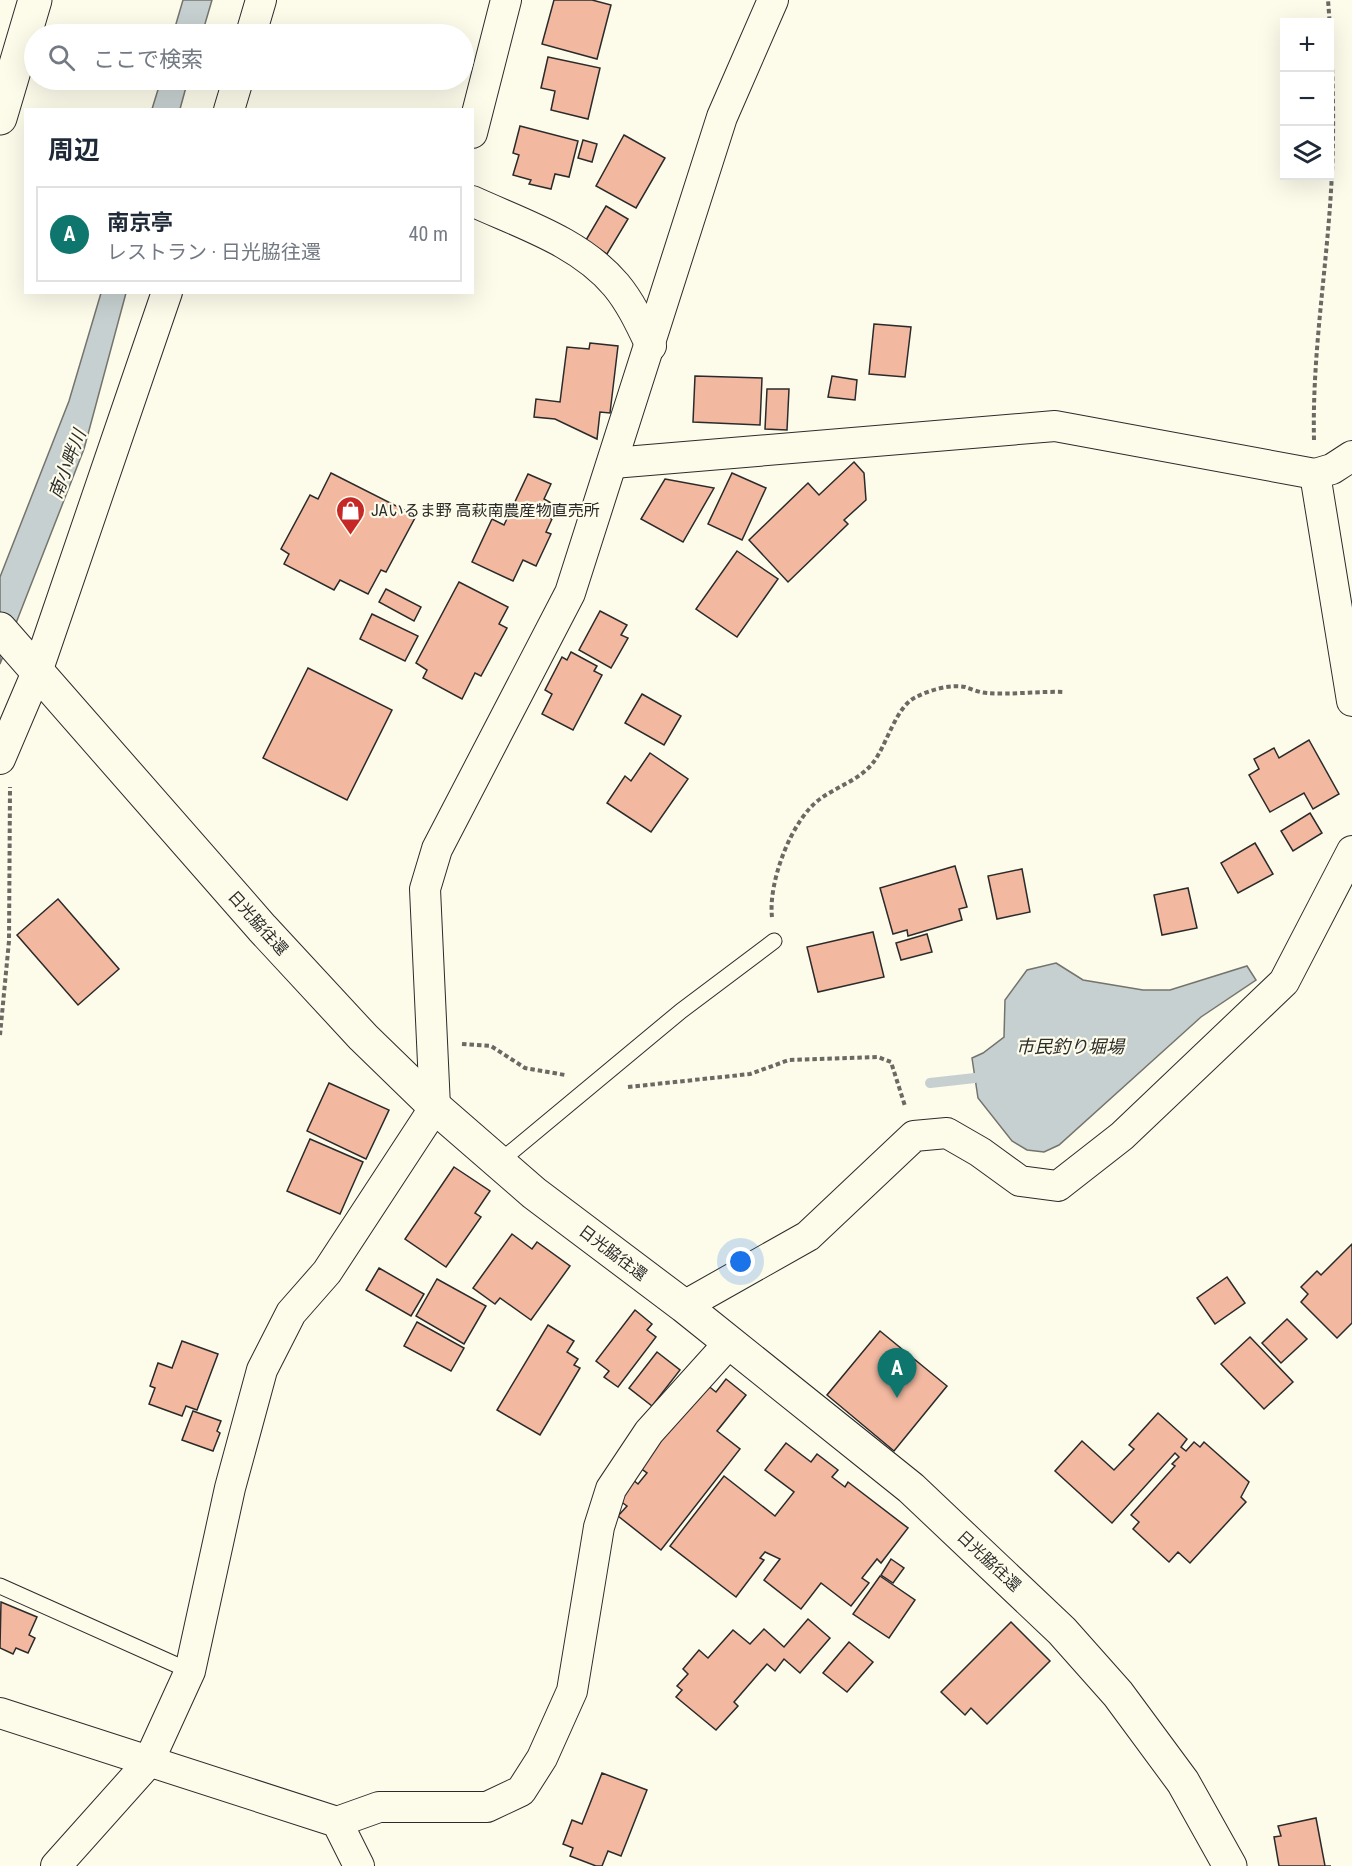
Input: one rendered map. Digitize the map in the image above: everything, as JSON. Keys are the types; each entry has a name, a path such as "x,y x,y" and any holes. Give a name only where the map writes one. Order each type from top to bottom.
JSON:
{"highway":[{"path":"28,24 35,0"},
{"path":"0,118 24,37"},
{"name":"日光脇往還","path":"18,651 262,928 363,1038 435,1107 498,1163 730,1342 911,1488 1062,1631 1118,1694 1183,1782 1230,1866"}],"street":[{"path":"254,24 261,0"},
{"path":"474,125 506,0"},
{"path":"56,1866 148,1763 190,1671 230,1488 262,1370 291,1313 327,1272 435,1107 425,889 437,849 570,593 651,346 722,117 773,0"},
{"path":"230,108 235,90"},
{"path":"474,202 579,252 615,284 633,309 651,346"},
{"path":"3,753 18,651 166,294"},
{"path":"613,463 1055,426 1315,474 1332,469 1352,456"},
{"path":"1315,474 1352,701"},
{"path":"684,1306 808,1236 914,1136 947,1133 980,1152 1020,1181 1058,1186 1122,1136 1284,982 1352,851"},
{"path":"0,1713 148,1763 337,1822 379,1807 487,1807 520,1791 542,1758 572,1690 599,1527 611,1489 649,1432 730,1342"},
{"path":"337,1822 359,1866"}],"lane":[{"path":"498,1163 681,1011 774,941"},
{"path":"0,1586 190,1671"}],"path":[{"path":"1315,474 1316,363 1332,168 1334,75 1328,0"},
{"path":"774,941 770,902 788,841 801,818 819,800 868,769 882,752 891,726 914,698 939,689 962,687 986,694 1064,692"},
{"path":"0,1035 9,941 10,774 3,753"},
{"path":"432,1042 491,1046 525,1068 629,1087 750,1074 789,1060 878,1057 891,1062 914,1136"}],"water":[{"path":"183,0 212,0 205,24 176,24"},
{"path":"158,90 185,90 180,108 152,108"},
{"name":"南小畔川","path":"101,294 126,294 84,449 0,664 0,577 69,401"},
{"name":"市民釣り堀場","path":"1056,963 1083,980 1143,990 1170,990 1247,966 1256,980 1201,1017 1059,1145 1044,1152 1027,1150 1012,1141 978,1098 972,1058 983,1053 1004,1037 1005,1000 1027,970"}],"building":[{"path":"554,0 592,0 611,5 597,59 542,44"},
{"path":"548,57 600,68 588,119 551,110 555,91 541,88"},
{"path":"520,126 578,141 569,177 555,174 551,189 529,184 531,180 513,175 519,155 513,153"},
{"path":"624,135 665,158 636,208 596,186"},
{"path":"583,140 597,144 592,162 578,158"},
{"path":"606,206 628,219 607,254 586,240"},
{"path":"874,324 911,327 905,377 869,374"},
{"path":"590,343 618,346 610,413 600,412 597,439 555,419 534,417 536,399 560,402 567,347 589,349"},
{"path":"695,376 762,378 760,425 693,422"},
{"path":"832,376 857,380 855,400 828,397"},
{"path":"767,389 789,389 787,430 765,429"},
{"path":"854,462 864,473 866,500 844,520 848,524 788,582 749,540 808,483 819,495"},
{"path":"331,473 416,516 386,572 381,570 368,594 340,580 334,590 284,564 289,554 281,549 310,495 318,499"},
{"path":"732,473 766,488 742,540 708,524"},
{"path":"528,474 551,484 544,499 553,504 547,517 552,519 546,532 551,534 536,566 523,560 513,581 472,562 492,519 504,525"},
{"path":"665,479 714,488 683,542 641,519"},
{"path":"737,551 778,579 737,637 696,609"},
{"path":"459,582 508,607 499,624 507,628 481,676 475,673 462,699 423,678 427,670 416,663"},
{"path":"386,589 421,607 414,621 379,602"},
{"path":"600,611 627,625 621,635 628,638 611,668 579,650"},
{"path":"372,614 418,636 405,661 360,639"},
{"path":"571,652 597,666 594,671 602,675 573,730 542,714 552,694 545,690 562,657 567,660"},
{"path":"308,668 392,710 347,800 263,758"},
{"path":"642,694 681,716 664,745 625,723"},
{"path":"1309,740 1339,794 1313,809 1304,793 1270,812 1249,775 1259,769 1254,759 1274,748 1279,758"},
{"path":"650,753 688,779 651,832 607,803 625,776 631,781"},
{"path":"1310,813 1322,833 1293,851 1281,831"},
{"path":"1255,843 1273,874 1238,893 1221,863"},
{"path":"955,866 967,907 959,909 962,920 908,936 907,930 893,934 880,888"},
{"path":"1022,869 1030,912 997,919 988,876"},
{"path":"1188,888 1197,928 1162,935 1154,895"},
{"path":"58,899 119,969 78,1005 17,935"},
{"path":"873,932 884,977 818,992 807,947"},
{"path":"927,934 932,952 901,960 896,943"},
{"path":"329,1083 389,1110 366,1159 307,1131"},
{"path":"310,1139 363,1162 340,1214 287,1191"},
{"path":"454,1167 490,1191 475,1213 481,1217 446,1267 405,1239"},
{"path":"512,1234 532,1249 537,1242 570,1266 531,1320 500,1298 495,1304 473,1288"},
{"path":"1352,1244 1352,1323 1337,1338 1301,1302 1308,1294 1301,1287 1317,1271 1321,1275"},
{"path":"379,1268 424,1294 411,1316 366,1290"},
{"path":"1227,1277 1245,1303 1215,1324 1197,1298"},
{"path":"437,1279 486,1306 464,1344 416,1316"},
{"path":"635,1310 652,1324 647,1330 656,1337 618,1387 604,1377 609,1371 596,1361"},
{"path":"1287,1319 1307,1339 1281,1363 1262,1343"},
{"path":"417,1322 464,1348 451,1371 404,1346"},
{"path":"548,1325 574,1341 567,1352 578,1359 574,1365 580,1368 540,1435 497,1410"},
{"path":"880,1331 947,1386 894,1451 827,1395"},
{"path":"1250,1337 1293,1382 1264,1409 1221,1364"},
{"path":"182,1341 218,1354 197,1410 186,1406 182,1416 149,1404 155,1388 150,1386 158,1363 172,1368"},
{"path":"657,1352 680,1370 652,1406 629,1388"},
{"path":"726,1379 746,1395 717,1431 740,1449 661,1550 618,1516 627,1506 616,1498 632,1479 638,1484 647,1473 636,1465 702,1381 716,1392"},
{"path":"193,1411 221,1421 217,1431 220,1433 213,1451 182,1440"},
{"path":"1158,1413 1187,1439 1181,1447 1186,1451 1194,1442 1200,1447 1204,1442 1249,1482 1241,1497 1246,1502 1190,1563 1178,1552 1169,1562 1133,1529 1139,1522 1131,1515 1175,1466 1172,1464 1179,1457 1175,1453 1112,1523 1055,1471 1082,1441 1114,1470 1134,1449 1129,1445"},
{"path":"786,1443 811,1462 817,1454 838,1470 832,1477 845,1487 848,1482 908,1528 881,1563 877,1559 862,1578 869,1583 851,1606 821,1583 801,1609 764,1580 780,1559 765,1552 760,1558 764,1560 736,1597 670,1546 724,1476 775,1516 794,1492 765,1470"},
{"path":"891,1559 904,1568 893,1583 881,1575"},
{"path":"880,1576 915,1600 889,1638 853,1614"},
{"path":"1,1602 37,1617 29,1635 35,1638 28,1653 16,1648 13,1654 0,1648"},
{"path":"808,1619 830,1638 800,1673 784,1659 775,1671 767,1664 734,1702 738,1706 716,1730 676,1697 682,1690 677,1686 688,1674 683,1669 699,1650 708,1658 733,1630 750,1644 764,1629 784,1647"},
{"path":"1011,1622 1050,1661 987,1724 971,1708 965,1715 941,1692"},
{"path":"849,1642 873,1662 847,1692 823,1673"},
{"path":"602,1773 647,1790 621,1856 608,1851 602,1866 596,1866 570,1856 573,1848 563,1844 572,1820 582,1824"},
{"path":"1316,1818 1325,1866 1279,1866 1274,1837 1281,1836 1278,1826"}],"waterway":[{"path":"930,1083 975,1078"}],"place":[{"name":"JAいるま野 高萩南農産物直売所","path":"350,536"},
{"name":"南京亭","path":"897,1398"}]}
